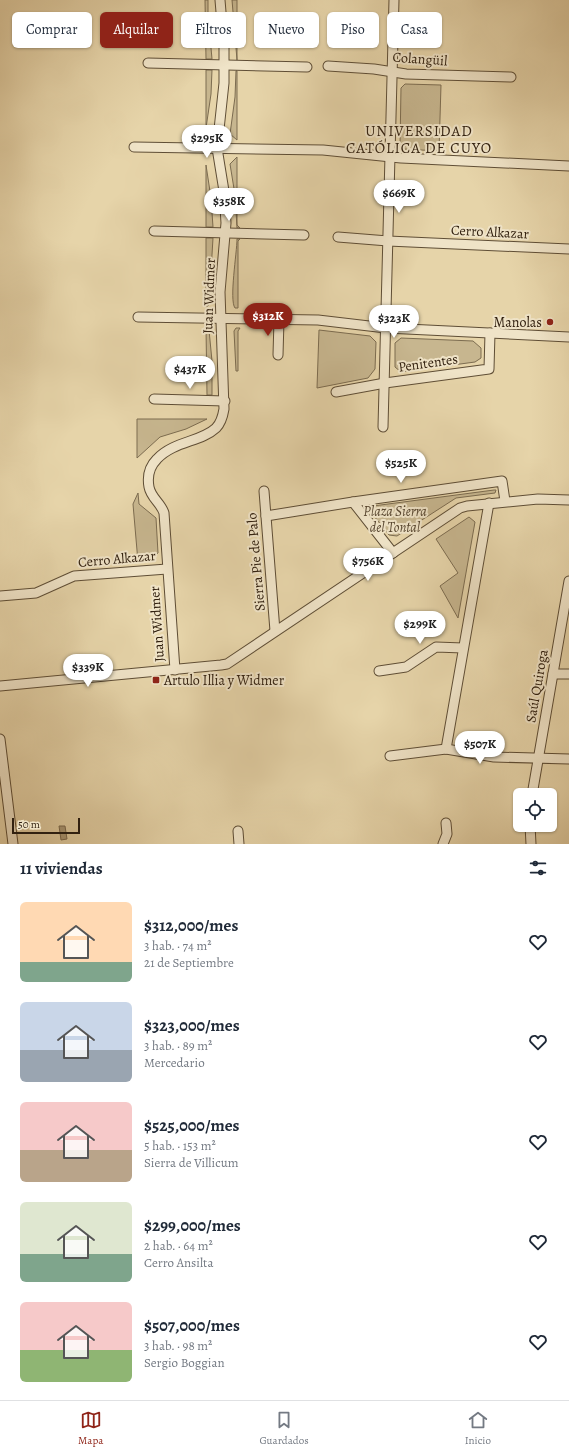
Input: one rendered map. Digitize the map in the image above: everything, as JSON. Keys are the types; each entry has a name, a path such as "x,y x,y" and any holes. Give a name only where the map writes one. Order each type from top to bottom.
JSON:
{"street":[{"name":"Juan Widmer","path":"175,670 164,513 150,490 149,478 150,468 158,457 170,448 201,436 216,428 222,416 225,401 220,292 226,233 224,191 217,148 224,91 220,0"},
{"path":"383,427 394,0"},
{"path":"148,63 307,67"},
{"name":"Colangüil","path":"328,66 406,74 511,77"},
{"path":"134,147 323,150 390,157 569,166"},
{"path":"154,231 304,235"},
{"name":"Cerro Alkazar","path":"338,237 388,241 569,249"},
{"path":"138,317 318,320 386,328 569,337"},
{"path":"278,355 279,320"},
{"name":"Penitentes","path":"336,392 385,383 489,369 490,333"},
{"path":"154,399 225,401"},
{"path":"266,516 502,481 505,501"},
{"name":"Sierra Pie de Palo","path":"264,491 275,631"},
{"path":"0,686 227,664 460,508 489,503 538,498 569,500"},
{"path":"353,502 393,553"},
{"path":"446,749 489,503"},
{"name":"Cerro Alkazar","path":"0,596 36,593 74,576 167,569"},
{"name":"Saúl Quiroga","path":"533,788 569,586"},
{"path":"379,671 406,667 436,647 463,648"},
{"path":"553,674 569,674"},
{"path":"0,738 14,844"},
{"path":"390,756 446,749 494,756 569,759"},
{"path":"443,844 447,834 446,823"},
{"path":"238,831 239,844"},
{"path":"530,832 531,844"}],"green space":[{"path":"205,0 208,0 208,12 205,12"},
{"path":"232,0 237,0 237,12 233,12"},
{"path":"206,48 211,48 212,59 206,59"},
{"path":"206,70 212,70 211,94 206,128"},
{"path":"236,71 237,140 230,134 235,97"},
{"path":"405,84 441,85 439,151 403,149 400,146 401,88"},
{"path":"237,157 237,225 240,228 237,228 235,195 230,164"},
{"path":"206,165 211,198 213,227 206,227"},
{"path":"206,238 213,238 209,305 206,307"},
{"path":"237,239 240,239 238,241 238,308 235,308 233,303 233,286"},
{"path":"206,328 209,330 212,361 212,395 207,395"},
{"path":"236,328 240,328 238,331 238,371 236,371 234,331"},
{"path":"319,330 370,336 376,342 375,369 368,378 317,388"},
{"path":"401,338 473,341 481,348 481,358 475,362 401,372 395,367 395,343"},
{"path":"137,419 207,419 186,429 160,437 137,458"},
{"name":"Plaza Sierra del Tontal","path":"496,490 495,493 456,498 397,536 389,535 370,511 373,506"},
{"path":"138,493 139,504 156,518 158,553 151,560 138,562 133,504"},
{"path":"469,517 475,522 458,618 440,586 458,573 436,539"}],"shaded area":[{"path":"59,826 65,826 67,839 61,840"}],"place":[{"name":"Manolas","path":"550,322"},
{"name":"Artulo Illia y Widmer","path":"156,680"}],"district":[{"name":"UNIVERSIDAD CATÓLICA DE CUYO","path":"419,140"}]}
